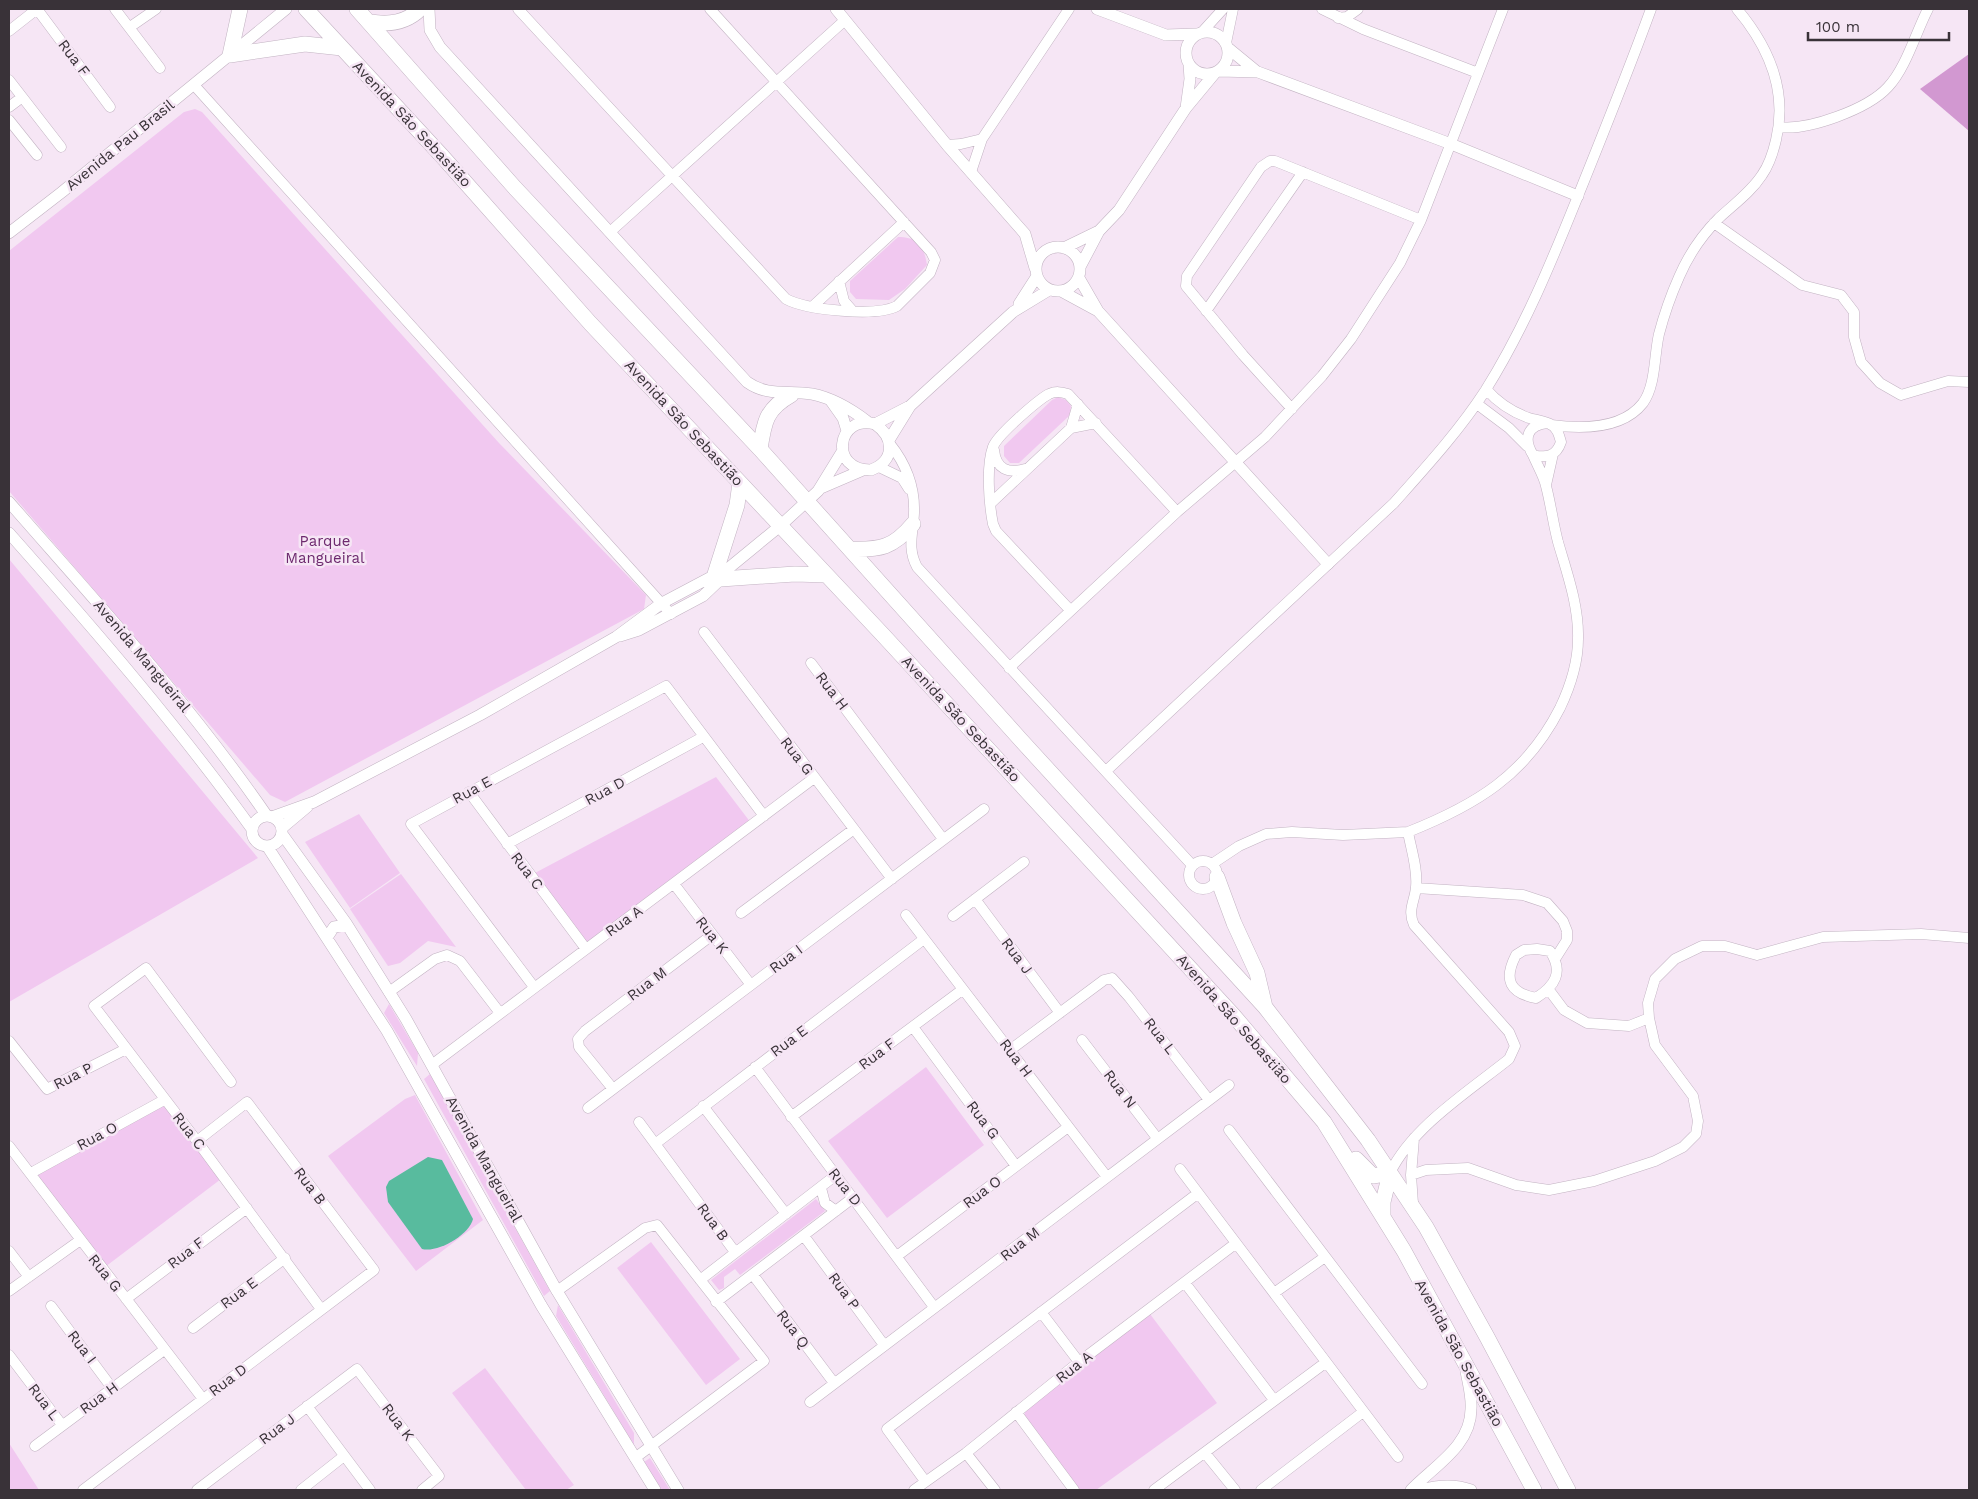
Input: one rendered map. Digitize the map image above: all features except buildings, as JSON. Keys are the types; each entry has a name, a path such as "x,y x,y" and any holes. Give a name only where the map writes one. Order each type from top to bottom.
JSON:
{"main road":[{"path":"240,9 230,55 305,44 342,48"},
{"name":"Avenida São Sebastião","path":"306,9 442,156 590,323 1234,1016 1324,1122 1383,1217 1534,1490"},
{"name":"Avenida São Sebastião","path":"358,9 515,188 760,449 1026,746 1265,1007 1313,1066 1414,1209 1487,1337 1568,1490"},
{"path":"370,22 396,22 410,17 420,9"},
{"path":"760,449 767,417 779,402 791,395"},
{"path":"740,484 722,573 826,576"},
{"path":"850,549 884,547 902,537 913,524"},
{"path":"1215,870 1234,923 1257,973 1265,1007"},
{"path":"1324,1122 1373,1176 1390,1173 1383,1202 1383,1217"}],"street":[{"path":"9,31 37,9"},
{"name":"Rua F","path":"37,9 110,107"},
{"path":"116,9 160,68"},
{"path":"130,28 156,9"},
{"name":"Avenida Pau Brasil","path":"9,233 286,9"},
{"path":"429,9 430,30 440,47 747,382 757,390 766,392 791,395 812,394 830,399 884,430 907,474 914,496 910,548 917,567 1192,865"},
{"path":"518,9 781,295 792,302 812,307 890,309 904,300 930,273 935,260 904,222 777,80 710,9"},
{"path":"836,9 946,145 1025,234 1041,284 1049,290 1062,291 1098,310"},
{"path":"971,172 982,139 1069,9"},
{"path":"1097,9 1166,35 1216,33 1227,46 1258,72 1451,144 1578,196"},
{"path":"1186,108 1190,79 1189,64 1185,55 1186,45 1223,9"},
{"path":"1062,291 1073,286 1099,231 1133,190 1186,108 1227,61 1227,46 1233,9"},
{"path":"1322,9 1363,29 1478,73"},
{"path":"1338,18 1347,17 1359,9 1363,29"},
{"path":"1009,668 1177,512 1265,437 1292,409 1351,339 1378,300 1422,220 1503,9"},
{"path":"1106,770 1394,502 1436,456 1477,404 1519,332 1546,278 1618,99 1651,9"},
{"path":"1530,451 1529,431 1537,424 1581,428 1624,418 1643,403 1651,383 1659,334 1680,275 1690,255 1714,223 1762,175 1771,159 1779,127 1780,96 1776,73 1760,40 1737,9"},
{"path":"1779,127 1801,128 1812,125 1846,112 1879,95 1896,76 1928,9"},
{"path":"610,232 844,21"},
{"path":"1189,64 1200,73 1258,72"},
{"path":"9,80 21,98 61,147"},
{"path":"194,85 671,614"},
{"path":"9,108 21,98"},
{"path":"9,120 37,156"},
{"path":"946,145 982,139"},
{"path":"1292,409 1188,291 1186,286 1187,276 1261,167 1270,161 1275,161 1422,220"},
{"path":"1206,311 1303,172"},
{"path":"812,307 904,222"},
{"path":"1714,223 1802,286 1841,295 1854,312 1854,337 1861,362 1880,383 1901,395 1948,381 1969,382"},
{"path":"1064,248 1099,231"},
{"path":"1013,312 1036,272 1037,260 1046,250 1054,246 1064,248 1074,254 1079,272 1098,310 1328,564"},
{"path":"839,281 844,301 850,309"},
{"path":"863,470 854,467 846,460 842,452 842,441 847,431 856,424 872,423 910,406 1013,312 1049,290"},
{"path":"1486,389 1504,406 1521,415 1549,424 1559,432 1561,442"},
{"path":"1070,610 996,531 991,515 990,469 994,444 1049,394 1062,392 1068,394 1177,512"},
{"path":"830,399 843,418 847,431"},
{"path":"991,503 1071,428 1078,404"},
{"path":"1215,870 1204,861 1192,865 1188,875 1189,880 1196,888 1202,890 1212,886 1215,870 1239,846 1266,834 1292,832 1311,835 1343,835 1408,832 1470,805 1500,784 1524,762 1541,740 1566,694 1577,653 1578,624 1546,485 1530,451 1509,428 1477,404"},
{"path":"820,489 863,470 879,467 886,461 890,442 910,406"},
{"path":"1071,428 1096,423"},
{"path":"1546,485 1553,454 1561,442 1581,428"},
{"path":"994,444 997,462 1001,468 1010,472 1028,468"},
{"path":"1530,451 1544,457 1553,454"},
{"path":"616,637 639,630 703,596 722,573 780,526 820,489 842,452"},
{"path":"879,467 902,478 914,496"},
{"name":"Avenida Mangueiral","path":"9,502 132,642 269,816"},
{"name":"Avenida Mangueiral","path":"9,533 120,658 204,763 252,828"},
{"path":"314,802 282,831 277,842 267,846 262,845 254,838 252,828 257,820 314,802 480,716 616,637 662,603 722,573"},
{"name":"Rua G","path":"704,632 892,879"},
{"name":"Rua H","path":"811,664 943,839"},
{"name":"Rua E","path":"534,987 411,824 666,686 703,737"},
{"path":"703,737 764,816"},
{"name":"Rua D","path":"507,844 703,737"},
{"name":"Rua A","path":"433,1064 814,778"},
{"name":"Rua C","path":"469,792 586,949"},
{"name":"Rua I","path":"588,1108 984,809"},
{"path":"269,816 280,824 282,831"},
{"path":"741,913 854,829"},
{"name":"Avenida Mangueiral","path":"282,831 347,924 433,1064 466,1128 557,1291 678,1490"},
{"path":"1390,1173 1399,1155 1414,1138 1429,1123 1509,1058 1515,1046 1509,1032 1414,924 1410,916 1416,888 1408,832"},
{"name":"Avenida Mangueiral","path":"267,846 328,936 387,1031 571,1355 655,1490"},
{"path":"953,916 1024,862"},
{"name":"Rua K","path":"674,884 751,985"},
{"path":"1416,888 1523,895 1547,904 1563,922 1567,931 1566,940 1555,958"},
{"name":"Rua J","path":"975,899 1060,1013"},
{"name":"Rua H","path":"906,915 1107,1176"},
{"path":"328,936 334,927 347,924"},
{"path":"1411,1175 1426,1170 1468,1168 1516,1185 1550,1190 1594,1181 1655,1160 1682,1148 1696,1134 1698,1121 1693,1096 1654,1045 1648,1018 1648,1003 1655,979 1675,960 1702,946 1725,946 1757,955 1833,936 1921,934 1969,938"},
{"name":"Rua M","path":"613,1090 579,1047 578,1039 582,1033 712,935"},
{"name":"Rua E","path":"655,1144 924,939"},
{"path":"1524,950 1550,951 1555,958 1558,972 1549,990 1536,998 1522,995 1512,986 1509,976 1516,956 1524,950"},
{"path":"389,992 435,959 447,955 460,961 500,1013"},
{"name":"Rua C","path":"231,1082 146,968 94,1006 285,1258 321,1309"},
{"name":"Rua L","path":"1060,1013 1108,978 1115,980 1208,1100"},
{"name":"Rua F","path":"791,1117 962,990"},
{"path":"1549,990 1564,1010 1587,1023 1629,1026 1648,1018"},
{"path":"1010,1050 1060,1013"},
{"name":"Rua G","path":"913,1027 1016,1166"},
{"name":"Rua N","path":"1082,1040 1157,1138"},
{"name":"Rua P","path":"9,1041 47,1089 126,1048"},
{"name":"Rua D","path":"755,1067 934,1307"},
{"name":"Rua M","path":"810,1402 1229,1085"},
{"name":"Rua O","path":"30,1173 164,1100"},
{"name":"Rua B","path":"197,1141 247,1102 374,1270"},
{"path":"703,1106 786,1214"},
{"name":"Rua B","path":"639,1122 735,1252"},
{"name":"Rua O","path":"897,1256 1068,1127"},
{"path":"447,1134 458,1136 466,1128"},
{"path":"1230,1130 1422,1384"},
{"path":"1414,1138 1411,1175 1414,1209"},
{"name":"Rua G","path":"9,1146 203,1399"},
{"path":"1180,1169 1197,1194 1398,1457"},
{"path":"700,1280 836,1175"},
{"path":"821,1188 825,1203 836,1211"},
{"path":"925,1482 888,1429 1197,1194"},
{"path":"716,1302 854,1198"},
{"name":"Rua F","path":"126,1299 247,1208"},
{"path":"501,1232 509,1225 520,1225"},
{"path":"557,1291 645,1228 658,1225 716,1302 764,1361 635,1458"},
{"name":"Rua P","path":"804,1236 884,1345"},
{"path":"9,1292 80,1241"},
{"name":"Rua A","path":"914,1490 966,1453 1079,1362 1235,1244"},
{"path":"9,1251 29,1277"},
{"path":"1274,1294 1325,1257"},
{"name":"Rua E","path":"193,1328 285,1258"},
{"name":"Rua D","path":"83,1490 374,1270"},
{"name":"Rua Q","path":"753,1275 834,1383"},
{"path":"1185,1283 1274,1400"},
{"name":"Rua I","path":"51,1306 112,1388"},
{"path":"1041,1312 1079,1362"},
{"name":"Rua H","path":"35,1446 164,1350"},
{"name":"Rua L","path":"9,1355 62,1425"},
{"path":"1154,1490 1325,1363"},
{"path":"1411,1490 1457,1447 1465,1436 1471,1410 1465,1366"},
{"name":"Rua K","path":"357,1369 439,1476 422,1490"},
{"name":"Rua J","path":"197,1490 357,1369"},
{"path":"307,1406 370,1490"},
{"path":"1016,1412 1074,1490"},
{"path":"1261,1490 1363,1412"},
{"path":"966,1453 995,1490"},
{"path":"1205,1453 1234,1490"},
{"path":"301,1490 344,1456"},
{"path":"1422,1490 1442,1486 1471,1490"}],"green space":[{"name":"Parque Mangueiral","path":"195,109 202,112 499,443 646,595 644,609 285,802 270,795 9,491 9,251 184,112"},
{"path":"898,237 911,239 919,244 927,265 905,289 889,300 856,299 850,292 850,281"},
{"path":"1058,397 1066,400 1071,406 1070,415 1019,463 1010,463 1004,456 1004,446 1052,400"},
{"path":"9,559 258,858 9,1002"},
{"path":"716,777 751,823 592,942 584,941 533,874"},
{"path":"359,814 400,873 350,908 305,842"},
{"path":"401,874 456,947 428,941 400,963 388,966 350,909"},
{"path":"389,1004 418,1053 417,1066 384,1013"},
{"path":"926,1067 984,1145 887,1218 828,1141"},
{"path":"430,1074 550,1291 544,1296 424,1079"},
{"path":"415,1095 483,1220 416,1271 328,1156 405,1099"},
{"path":"159,1105 167,1107 221,1179 105,1267 37,1178 39,1170"},
{"path":"816,1199 825,1211 740,1275 735,1269 724,1277 724,1288 719,1290 711,1280"},
{"path":"651,1242 740,1359 706,1385 617,1268"},
{"path":"558,1305 634,1433 634,1445 556,1316"},
{"path":"1150,1314 1217,1403 1096,1490 1079,1490 1024,1418 1026,1407"},
{"path":"485,1368 574,1485 566,1490 526,1490 452,1393"},
{"path":"9,1443 39,1490 9,1490"},
{"path":"650,1458 670,1490 662,1490 644,1462"}],"shaded area":[{"path":"1969,54 1969,131 1920,89"},
{"path":"428,1157 442,1160 473,1219 466,1231 452,1242 429,1250 422,1249 388,1202 386,1187 389,1181"}]}
